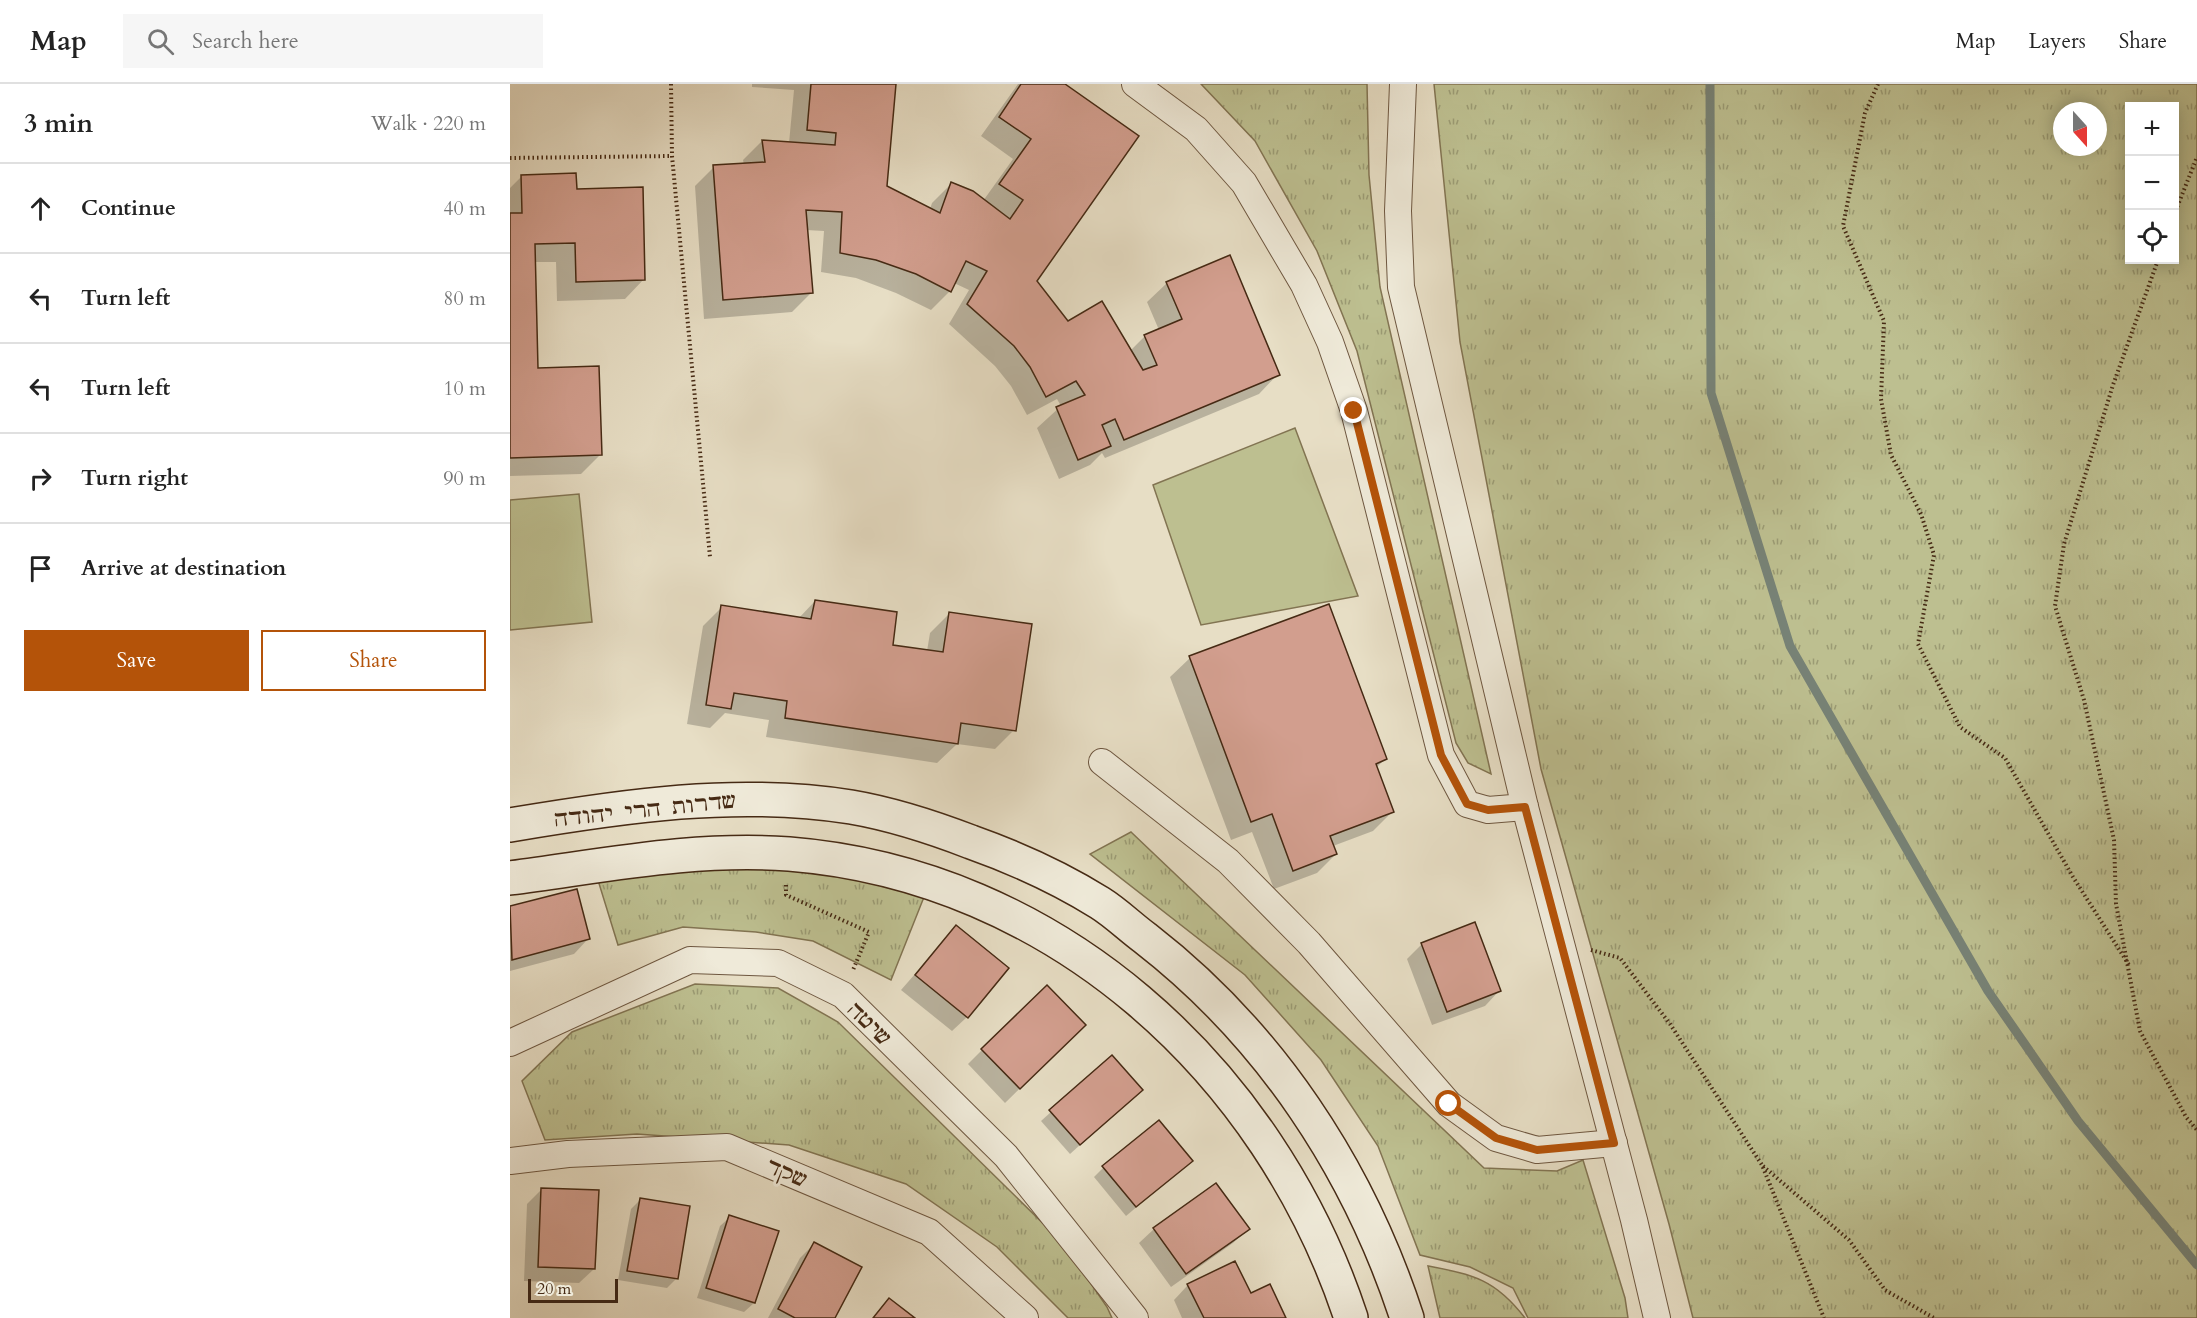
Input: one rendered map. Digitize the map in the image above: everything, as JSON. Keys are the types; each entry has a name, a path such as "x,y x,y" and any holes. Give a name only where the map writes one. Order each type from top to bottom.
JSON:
{"street":[{"path":"1135,84 1196,129 1244,183 1304,285 1330,342 1354,411 1441,755 1467,804 1488,810 1525,807"},
{"path":"1403,84 1398,211 1401,287 1525,807 1614,1143 1657,1318"},
{"path":"1102,762 1228,861 1309,943 1449,1104 1496,1138 1537,1150 1614,1143"},
{"name":"שדרות הרי יהודה","path":"510,825 603,809 666,802 726,798 791,800 850,807 896,817 1001,853 1061,881 1102,904 1205,987 1270,1060 1337,1157 1380,1244 1407,1318"},
{"path":"510,878 671,855 727,852 787,854 842,860 882,868 980,901 1072,949 1168,1026 1198,1057 1257,1133 1291,1184 1318,1236 1351,1318"},
{"name":"שיטה","path":"510,1043 690,960 778,963 843,996 1006,1156 1135,1318"},
{"name":"שקד","path":"510,1161 568,1154 728,1147 928,1232 1024,1318"}],"path":[{"path":"671,84 672,156 710,557"},
{"path":"1878,84 1865,113 1843,226 1884,321 1881,399 1891,455 1921,514 1934,555 1918,644 1960,727 2005,758 2073,877 2129,965"},
{"path":"510,158 672,156"},
{"path":"2177,210 2197,157"},
{"path":"2157,264 2113,386 2064,544 2055,606 2084,700 2114,840 2116,904 2140,1031 2186,1117 2197,1131"},
{"path":"787,854 786,895 869,932 843,996"},
{"path":"1561,943 1620,958 1670,1024 1762,1165 1824,1318"},
{"path":"1762,1165 1849,1240 1885,1290 1934,1318"}],"green space":[{"path":"1201,84 1367,84 1369,175 1380,287 1491,774 1468,763 1456,743 1357,351 1317,251 1255,141"},
{"path":"1434,84 2197,84 2197,1318 1693,1318 1669,1224 1541,769 1460,342"},
{"path":"1295,428 1358,596 1201,625 1153,485"},
{"path":"579,494 592,622 510,630 510,500"},
{"path":"1131,832 1484,1168 1557,1171 1583,1160 1625,1298 1628,1318 1528,1318 1513,1288 1470,1267 1420,1255 1378,1146 1321,1060 1245,975 1090,854"},
{"path":"721,866 852,875 924,897 891,980 813,941 756,932 683,927 618,945 597,877"},
{"path":"695,984 778,988 838,1022 1063,1243 1107,1307 1112,1318 1068,1318 997,1247 906,1184 789,1145 637,1134 545,1140 522,1081 572,1032"},
{"path":"1428,1266 1458,1272 1482,1281 1504,1295 1525,1318 1440,1318"}],"building":[{"path":"811,84 896,84 887,186 940,213 951,182 973,191 1010,219 1023,200 999,184 1031,139 999,117 1021,84 1065,84 1139,136 1037,281 1068,321 1102,301 1143,370 1157,365 1144,335 1182,319 1166,282 1230,255 1280,375 1124,440 1115,419 1102,425 1111,446 1078,460 1056,407 1085,395 1076,381 1046,397 1030,367 1014,346 967,304 987,271 966,261 951,292 916,274 876,260 840,253 842,212 806,210 813,293 723,300 713,165 765,162 762,140 835,145 836,133 807,130"},
{"path":"576,173 577,189 643,187 645,280 576,282 575,243 535,244 538,368 599,366 602,455 510,458 510,213 522,213 521,175"},
{"path":"815,600 897,612 893,645 943,652 949,612 1032,624 1016,731 961,723 958,744 785,718 787,701 734,693 731,709 706,705 721,605 811,619"},
{"path":"1329,604 1387,759 1376,764 1394,812 1330,836 1337,854 1293,871 1272,814 1251,822 1189,656"},
{"path":"577,889 590,939 512,960 510,906"},
{"path":"1475,922 1501,991 1447,1012 1421,943"},
{"path":"956,925 1009,968 968,1018 915,975"},
{"path":"1047,985 1086,1025 1020,1089 981,1049"},
{"path":"1112,1055 1143,1090 1080,1145 1049,1110"},
{"path":"1159,1120 1193,1161 1136,1207 1102,1166"},
{"path":"1216,1183 1250,1229 1186,1274 1153,1228"},
{"path":"541,1188 599,1190 595,1269 538,1267"},
{"path":"640,1198 690,1206 678,1279 627,1271"},
{"path":"729,1215 779,1231 755,1303 706,1288"},
{"path":"814,1242 862,1267 835,1318 795,1318 778,1309"},
{"path":"1235,1261 1251,1293 1270,1284 1286,1318 1204,1318 1187,1284"},
{"path":"889,1298 915,1318 873,1318"}],"waterway":[{"path":"1710,84 1711,393 1790,646 1988,991 2078,1121 2197,1265"}],"route":[{"path":"1354,411 1441,755 1467,804 1488,810 1525,807 1614,1143 1537,1150 1496,1138 1449,1104"}]}
